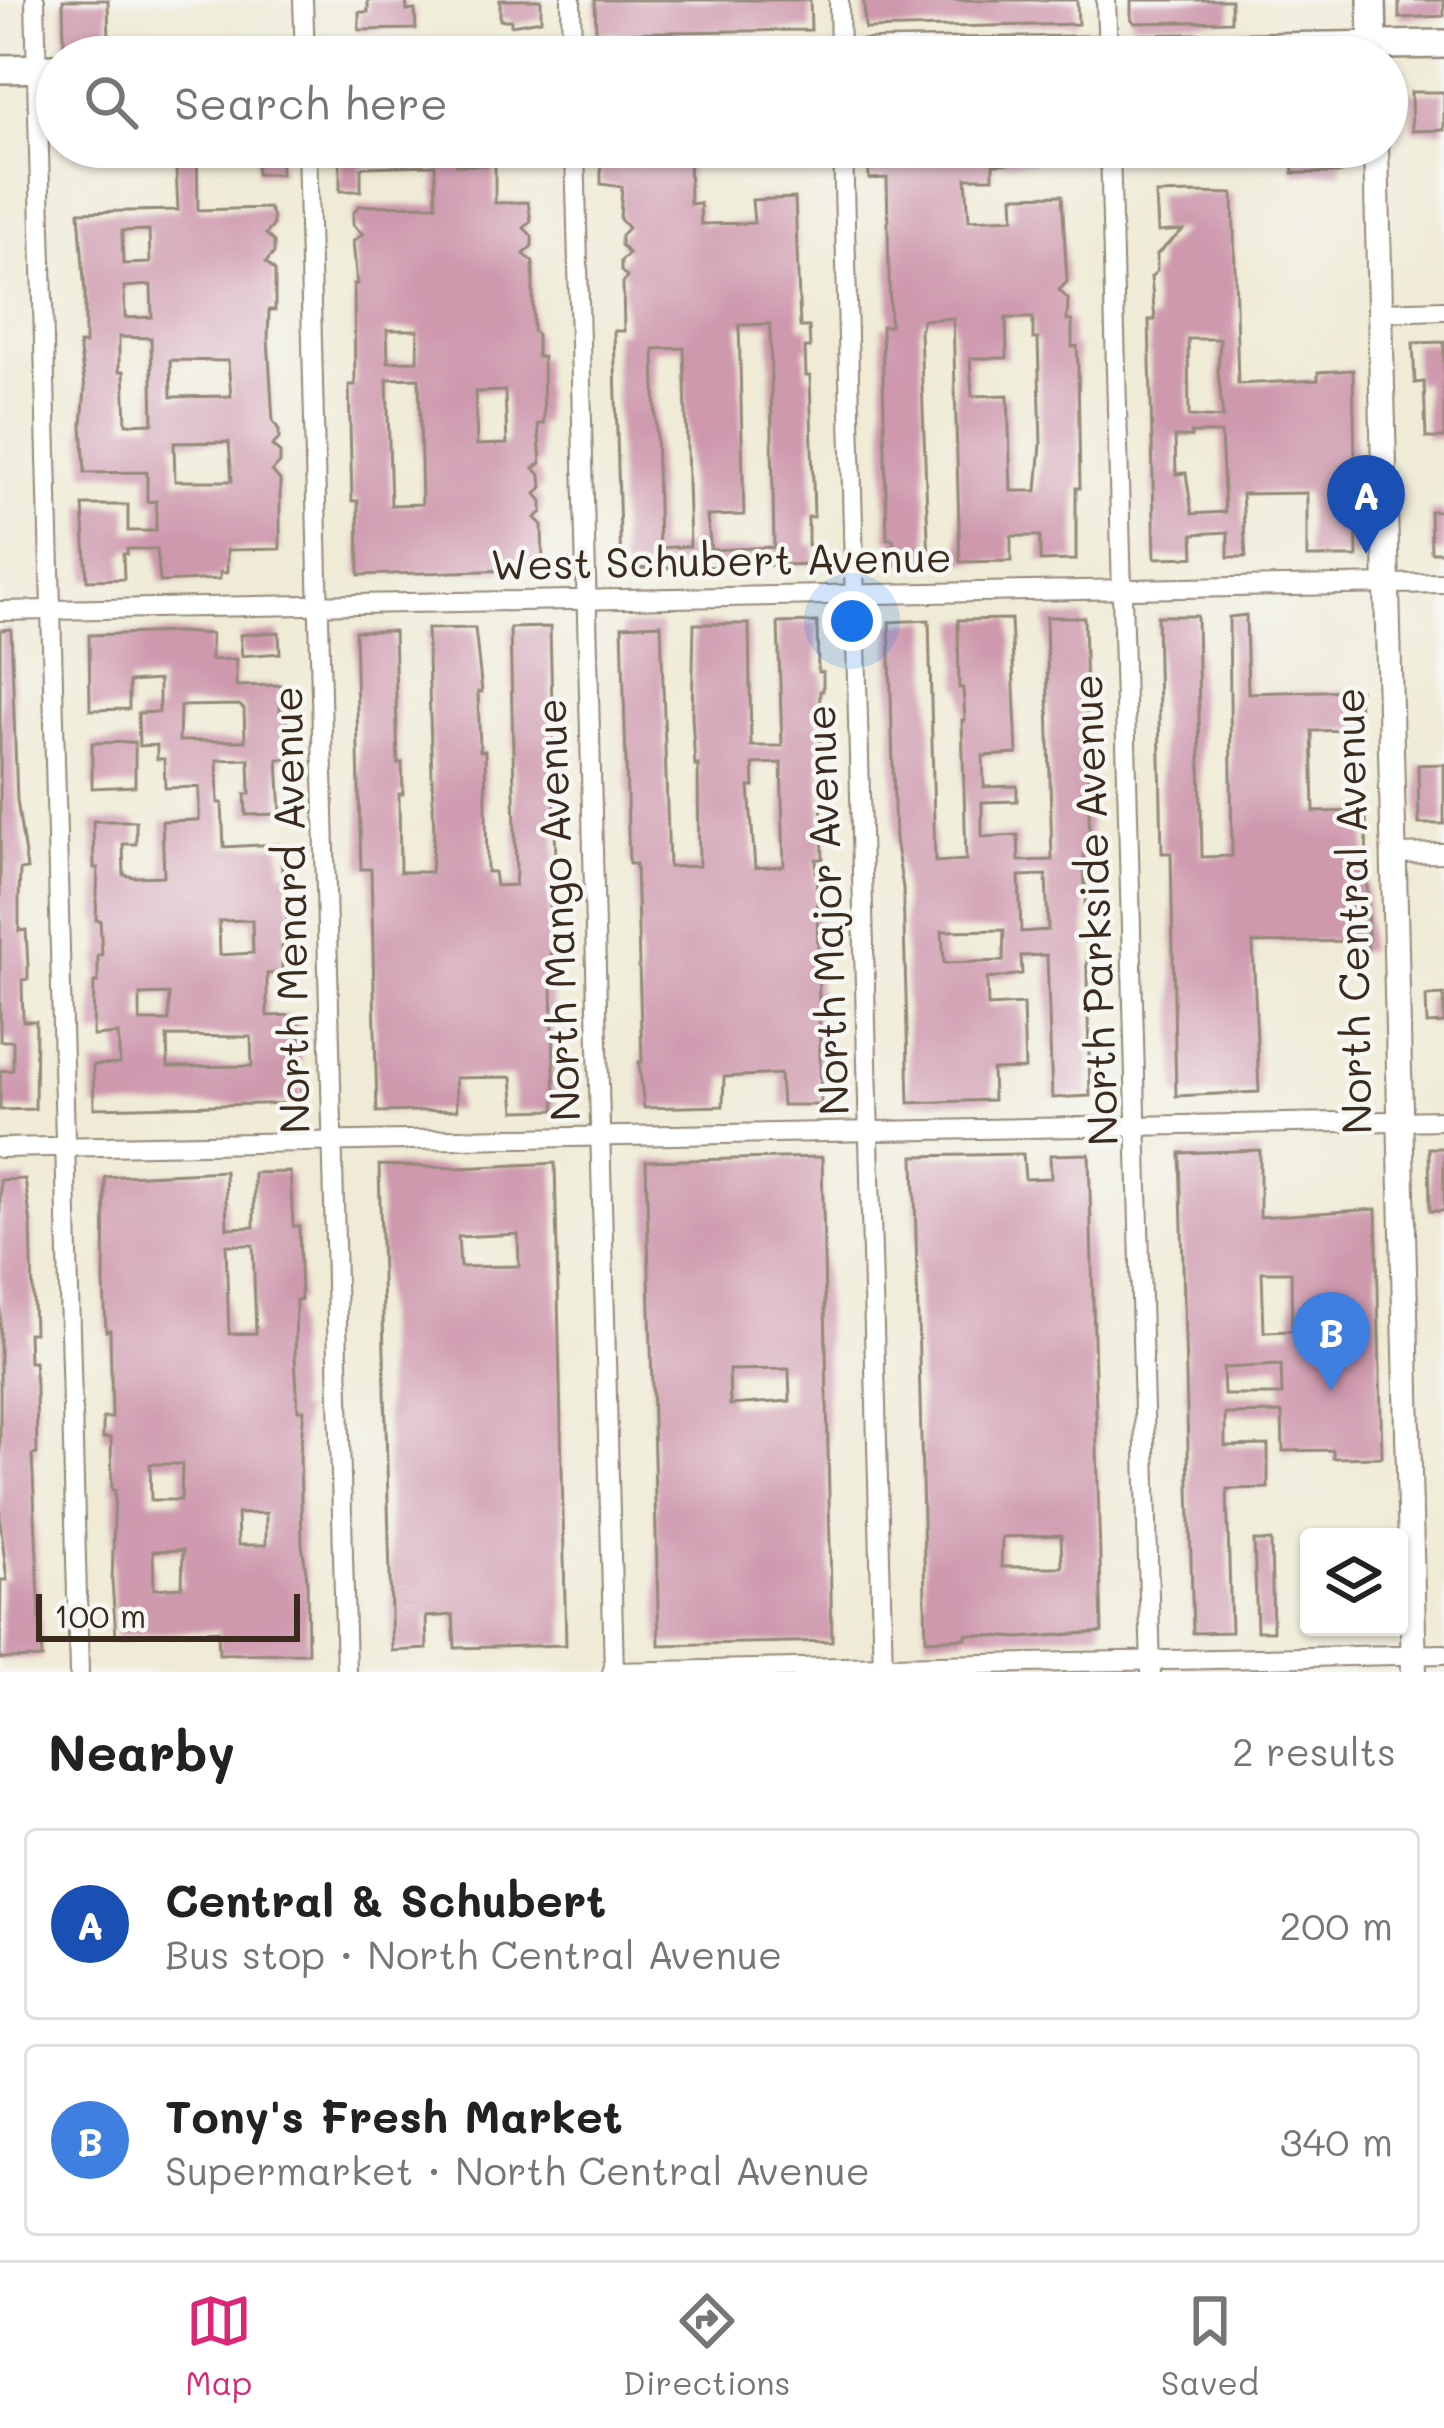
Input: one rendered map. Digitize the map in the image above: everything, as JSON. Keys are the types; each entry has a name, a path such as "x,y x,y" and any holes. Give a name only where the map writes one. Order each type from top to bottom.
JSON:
{"main road":[{"path":"1372,0 1373,36"},
{"path":"1408,48 1444,44"},
{"path":"0,69 36,69"}],"street":[{"path":"35,0 41,36"},
{"path":"304,0 305,36"},
{"path":"571,0 572,36"},
{"path":"839,0 840,36"},
{"path":"1106,0 1107,36"},
{"path":"48,168 51,610 79,1672"},
{"name":"North Menard Avenue","path":"308,168 346,1672"},
{"name":"North Mango Avenue","path":"576,168 613,1672"},
{"name":"North Major Avenue","path":"844,168 883,1669"},
{"name":"North Parkside Avenue","path":"1111,168 1151,1666"},
{"name":"North Central Avenue","path":"1377,168 1414,1663"},
{"path":"1380,312 1444,310"},
{"name":"West Schubert Avenue","path":"0,610 1444,583"},
{"path":"1394,854 1444,853"},
{"path":"0,1148 1444,1120"},
{"path":"613,1672 1414,1663 1444,1654"}],"building":[{"path":"63,0 108,0 109,36 64,36"},
{"path":"368,0 406,0 407,11 415,10 416,29 359,30 359,12 368,12"},
{"path":"500,0 541,0 541,20 511,25 511,20 500,20"},
{"path":"595,0 810,0 811,30 596,33"},
{"path":"864,0 1077,0 1078,24 865,29"},
{"path":"1131,0 1231,0 1231,21 1135,23"},
{"path":"1399,0 1444,0 1444,16 1399,18"},
{"path":"1411,92 1444,92 1444,130 1412,131"},
{"path":"176,168 197,168 198,210 269,208 273,217 266,234 274,242 274,253 266,262 275,271 275,310 269,310 268,338 273,421 279,430 279,439 272,446 280,453 280,463 272,471 280,480 280,549 227,550 227,573 220,572 220,579 160,582 157,549 127,549 124,579 87,580 83,505 128,505 128,531 156,531 156,501 147,502 147,472 85,473 85,388 79,344 85,344 85,293 79,212 178,210","holes":["149,230 150,263 123,264 122,231","151,285 152,317 125,318 124,287","119,337 151,338 153,423 126,424 124,371 119,371","170,360 228,361 231,396 171,397","229,442 232,481 175,481 174,443"]},
{"path":"257,168 281,168 281,174 257,174"},
{"path":"340,168 362,168 361,191 340,191"},
{"path":"435,168 495,168 495,203 528,202 531,221 524,228 532,236 532,246 524,254 533,262 533,331 537,357 543,357 544,424 538,424 541,463 534,468 542,487 536,494 542,512 535,518 542,525 543,569 359,575 349,385 355,385 353,241 363,234 353,225 353,214 358,206 436,205","holes":["387,330 418,330 417,361 388,362","419,378 422,504 391,505 387,379","505,391 507,444 477,445 475,392"]},
{"path":"601,168 689,168 690,204 700,203 701,224 754,223 752,200 795,198 800,327 809,327 810,348 805,348 814,517 808,517 808,545 815,545 815,564 621,569 614,331 624,331 623,283 627,277 621,261 629,254 621,245 621,235 628,228 620,219 622,187 601,184","holes":["770,324 774,547 711,550 707,516 744,515 739,325","684,348 690,546 659,548 654,349"]},
{"path":"869,168 993,168 993,178 966,178 969,220 1014,218 1013,196 1062,195 1067,282 1059,290 1068,299 1067,321 1072,321 1078,366 1076,560 1040,561 1040,536 1011,536 1011,561 960,562 953,318 923,320 920,332 929,562 895,564 893,539 887,539 883,375 882,326 890,326 887,178 869,179","holes":["1006,318 1033,318 1033,339 1038,339 1041,444 1037,491 1011,491 1008,395 972,396 970,358 1007,358"]},
{"path":"1293,168 1342,168 1342,173 1293,173"},
{"path":"1156,194 1233,194 1238,384 1318,380 1318,372 1353,370 1357,557 1307,557 1307,493 1242,494 1246,557 1228,557 1228,532 1193,534 1194,557 1155,558 1151,277 1157,271 1157,254 1183,230 1158,232","holes":["1188,339 1220,339 1223,418 1189,416","1191,433 1221,433 1225,512 1192,514 1186,473 1176,474 1175,437 1191,437"]},
{"path":"1444,342 1444,438 1426,438 1424,382 1415,383 1413,343"},
{"path":"1430,511 1444,511 1444,552 1431,552"},
{"path":"1246,615 1248,693 1359,690 1358,730 1312,731 1314,812 1366,811 1368,951 1353,952 1353,941 1253,943 1259,1092 1176,1096 1171,853 1162,853 1157,616 1197,616 1202,857 1232,856 1229,617"},
{"path":"1046,617 1084,617 1090,1096 1052,1098 1047,955 1021,956 1022,974 987,979 988,1006 1023,1004 1025,1069 992,1070 993,1100 909,1103 889,622 929,620 935,862 966,860 965,720 963,688 959,688 958,620 1011,619 1017,754 983,756 984,787 1017,786 1017,801 982,802 982,837 1018,835 1019,861 1052,860","holes":["1046,875 1048,930 1021,932 1019,876","1004,930 1003,961 944,963 942,931"]},
{"path":"817,622 818,672 823,672 819,718 823,859 816,859 821,1105 782,1105 780,1074 724,1077 723,1106 644,1108 636,864 629,864 622,626 661,624 669,867 699,866 698,765 692,715 694,624 749,624 751,746 782,746 778,623","holes":["781,763 784,866 755,868 749,787 754,787 753,764"]},
{"path":"550,627 555,1110 515,1111 512,1077 455,1078 457,1110 377,1112 371,869 361,869 355,631 394,631 403,794 399,794 400,872 431,872 434,833 427,629 475,628 482,692 478,692 480,751 485,751 487,872 494,872 496,886 515,885 516,872 510,628"},
{"path":"11,629 17,800 27,869 20,870 19,900 19,931 26,930 28,966 28,979 22,980 23,1021 36,1021 35,1109 0,1110 0,1071 13,1070 13,1041 0,1041 0,630"},
{"path":"279,632 280,653 242,656 240,635"},
{"path":"211,634 211,660 236,659 236,686 280,685 280,711 286,711 287,732 286,759 278,759 281,814 246,815 249,759 217,760 218,803 222,803 224,847 280,844 282,872 289,872 295,914 287,918 282,973 267,974 267,1016 299,1015 302,1103 94,1108 93,1065 120,1064 118,1034 93,1036 94,982 98,982 98,955 102,955 100,920 96,920 93,821 136,821 136,844 123,844 124,875 164,876 162,821 199,820 199,787 165,788 164,759 157,759 157,745 139,746 138,713 159,712 159,680 129,682 129,709 90,710 89,635","holes":["239,705 244,709 245,741 179,741 180,706","252,920 253,953 220,955 219,921","169,994 169,1021 140,1021 140,995","167,1036 251,1037 252,1066 168,1067"]},
{"path":"135,742 135,786 92,788 92,743"},
{"path":"1444,764 1444,824 1419,824 1418,765"},
{"path":"1444,995 1444,1023 1427,1024 1426,996"},
{"path":"1429,1148 1444,1148 1444,1211 1430,1211"},
{"path":"1260,1150 1260,1217 1376,1209 1382,1457 1333,1458 1333,1450 1283,1451 1282,1413 1225,1414 1225,1446 1268,1445 1268,1488 1227,1489 1231,1632 1193,1633 1180,1153","holes":["1262,1272 1291,1272 1292,1331 1264,1332","1281,1365 1282,1395 1224,1395 1223,1368"]},
{"path":"1023,1154 1025,1179 1051,1178 1050,1155 1089,1154 1102,1632 1020,1638 966,1634 966,1638 926,1640 914,1156","holes":["1061,1535 1062,1567 1001,1567 1002,1537"]},
{"path":"822,1157 832,1641 659,1645 646,1161","holes":["789,1369 790,1401 730,1405 729,1370"]},
{"path":"555,1163 566,1645 455,1648 453,1615 426,1617 427,1649 392,1651 379,1165 459,1168","holes":["518,1234 519,1266 460,1267 458,1237"]},
{"path":"225,1171 227,1228 254,1227 254,1173 290,1172 293,1226 299,1226 301,1300 296,1300 295,1356 298,1410 304,1410 300,1453 308,1653 219,1654 218,1630 116,1636 112,1582 115,1490 111,1438 103,1438 103,1418 112,1418 104,1284 105,1177","holes":["226,1245 253,1245 256,1333 229,1334","150,1464 182,1464 181,1500 151,1500","266,1513 266,1545 238,1545 237,1514","183,1550 182,1587 154,1589 153,1551"]},
{"path":"25,1179 31,1225 34,1333 28,1333 36,1386 37,1454 32,1455 42,1658 0,1659 1,1580 7,1580 0,1520 0,1180"},
{"path":"1254,1541 1271,1541 1273,1631 1257,1631"}],"place":[{"name":"Central & Schubert","path":"1366,554"},
{"name":"Tony's Fresh Market","path":"1331,1391"}]}
